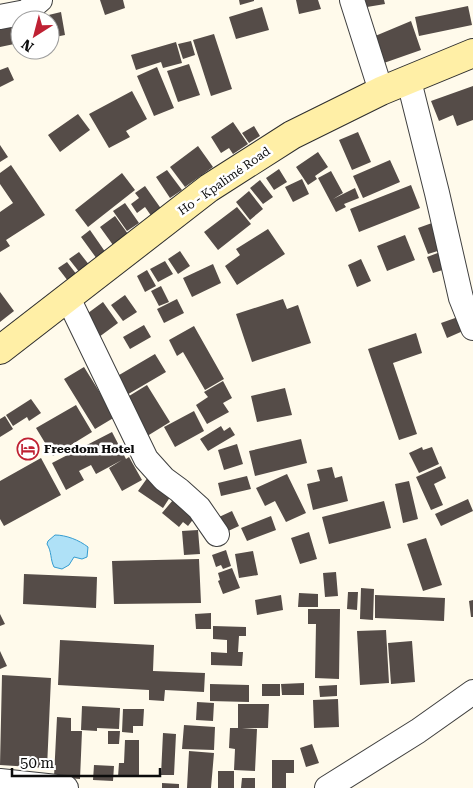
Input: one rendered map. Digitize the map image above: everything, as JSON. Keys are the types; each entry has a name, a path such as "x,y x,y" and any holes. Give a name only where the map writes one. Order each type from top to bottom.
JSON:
{"main road":[{"name":"Ho - Kpalimé Road","path":"0,350 209,188 292,135 381,91 473,53"}],"street":[{"path":"0,17 26,12 40,0"},
{"path":"352,0 381,91"},
{"path":"409,81 438,193 462,298 473,328"},
{"path":"68,298 146,458 164,479 180,490 199,508 217,534"},
{"path":"327,788 418,731 473,692"},
{"path":"0,782 66,788"}],"water":[{"path":"55,535 68,537 84,544 88,547 87,557 82,559 74,557 69,565 62,569 54,567 47,544"}],"building":[{"path":"100,0 123,0 125,8 105,15"},
{"path":"239,0 254,0 254,1 240,5"},
{"path":"296,0 318,0 321,9 299,14"},
{"path":"365,0 384,0 385,4 367,7"},
{"path":"468,6 472,25 419,36 415,17"},
{"path":"262,7 269,30 236,39 229,17"},
{"path":"60,12 65,35 60,36"},
{"path":"10,20 10,45 0,47 0,22"},
{"path":"411,21 421,50 381,64 368,39"},
{"path":"214,34 232,89 211,96 193,40"},
{"path":"191,41 195,55 183,59 178,44"},
{"path":"176,42 182,63 163,68 161,62 136,70 131,55"},
{"path":"189,64 200,95 178,102 167,71"},
{"path":"8,67 14,80 0,87 0,70"},
{"path":"157,67 174,108 154,116 137,76"},
{"path":"473,86 473,120 457,126 453,115 439,121 431,101"},
{"path":"132,91 147,119 126,131 130,137 109,148 89,114"},
{"path":"78,114 90,130 60,152 48,135"},
{"path":"233,122 248,144 233,154 229,148 221,153 211,137"},
{"path":"254,126 260,136 249,143 242,133"},
{"path":"358,132 371,162 352,170 339,140"},
{"path":"0,145 8,157 0,162"},
{"path":"198,146 213,167 185,187 170,167"},
{"path":"318,152 328,167 315,176 317,179 308,185 296,167"},
{"path":"390,160 400,182 363,198 353,176"},
{"path":"11,165 45,215 6,240 10,246 0,252 0,212 13,203 0,184 0,173"},
{"path":"279,169 287,182 274,190 266,178"},
{"path":"167,170 182,190 170,198 156,177"},
{"path":"331,171 343,193 333,199 355,188 359,198 344,204 346,207 336,212 318,178"},
{"path":"122,173 135,190 88,227 75,210"},
{"path":"302,179 309,194 293,202 285,187"},
{"path":"260,180 273,197 263,204 250,188"},
{"path":"411,185 420,208 359,232 350,209"},
{"path":"145,186 162,210 152,217 145,207 137,213 131,204 139,198 135,193"},
{"path":"249,191 263,209 250,220 236,202"},
{"path":"125,203 139,223 127,231 113,211"},
{"path":"237,207 251,224 218,250 204,232"},
{"path":"115,216 128,234 113,245 100,227"},
{"path":"432,223 441,250 428,254 418,228"},
{"path":"268,229 285,254 237,285 225,266 240,255 236,249"},
{"path":"90,230 106,253 97,259 81,237"},
{"path":"405,235 415,260 387,271 377,246"},
{"path":"180,251 190,266 178,274 168,259"},
{"path":"443,251 449,268 433,273 427,257"},
{"path":"79,252 90,266 80,273 69,259"},
{"path":"361,259 371,281 357,287 348,265"},
{"path":"165,261 173,274 158,282 150,269"},
{"path":"67,262 77,275 68,281 58,268"},
{"path":"213,264 221,283 192,297 183,278"},
{"path":"147,270 156,286 145,292 137,276"},
{"path":"161,286 169,302 159,306 151,291"},
{"path":"0,292 14,311 0,322"},
{"path":"125,295 137,312 123,321 111,305"},
{"path":"177,299 184,313 164,323 157,309"},
{"path":"283,299 287,309 298,305 311,343 252,362 236,314"},
{"path":"103,302 118,323 99,337 84,316"},
{"path":"458,317 463,331 447,338 441,323"},
{"path":"144,325 151,337 130,349 123,337"},
{"path":"194,326 224,379 205,390 183,352 177,356 169,340"},
{"path":"416,333 422,353 393,363 417,434 399,440 368,349"},
{"path":"155,354 166,372 125,396 114,378"},
{"path":"84,367 115,417 95,429 64,379"},
{"path":"223,381 232,398 223,403 229,412 207,424 196,405 208,397 204,392"},
{"path":"147,385 170,422 144,438 121,401"},
{"path":"285,388 292,415 257,422 251,396"},
{"path":"31,399 41,413 29,421 27,417 13,426 6,415"},
{"path":"76,405 92,432 53,456 36,428"},
{"path":"194,411 204,431 175,447 164,427"},
{"path":"5,416 13,429 0,437 0,419"},
{"path":"221,426 224,431 230,427 235,435 208,451 200,439"},
{"path":"112,432 126,459 129,457 142,480 122,491 109,468 122,460 96,474 91,465 79,471 84,480 66,490 52,463"},
{"path":"301,439 307,463 255,476 249,451"},
{"path":"237,444 243,464 224,470 218,450"},
{"path":"422,447 423,450 432,447 439,464 419,473 409,453"},
{"path":"41,458 61,495 4,526 0,519 0,481"},
{"path":"441,466 446,478 434,484 443,505 431,510 416,477"},
{"path":"332,467 335,478 342,476 348,501 313,510 307,484 320,481 317,470"},
{"path":"287,474 306,513 286,522 275,501 265,506 256,488"},
{"path":"247,476 251,489 221,496 218,483"},
{"path":"148,477 172,494 163,508 138,491"},
{"path":"409,481 418,519 403,523 395,484"},
{"path":"468,499 473,511 441,526 435,514"},
{"path":"173,500 195,517 188,526 183,522 179,527 162,513"},
{"path":"384,501 391,528 329,544 322,517"},
{"path":"232,511 239,526 226,532 219,517"},
{"path":"271,516 276,530 247,541 241,528"},
{"path":"198,530 200,554 184,555 182,531"},
{"path":"309,532 317,559 300,564 291,538"},
{"path":"426,538 442,585 423,591 407,544"},
{"path":"226,550 231,566 223,569 221,565 216,567 212,555"},
{"path":"253,551 258,575 239,578 235,554"},
{"path":"199,559 201,603 114,604 112,561"},
{"path":"232,568 240,588 223,594 218,581 220,580 218,573"},
{"path":"336,572 338,596 325,597 323,573"},
{"path":"24,574 97,577 96,608 23,604"},
{"path":"361,588 374,589 373,620 360,619"},
{"path":"348,592 358,592 357,610 347,609"},
{"path":"299,593 318,594 318,607 298,607"},
{"path":"281,595 283,610 257,615 255,600"},
{"path":"375,595 445,598 444,621 375,618"},
{"path":"473,600 473,617 471,617 469,601"},
{"path":"308,609 340,609 339,679 315,678 316,624 308,624"},
{"path":"211,613 211,629 196,629 195,614"},
{"path":"0,614 5,624 0,626"},
{"path":"213,626 246,627 246,636 239,636 238,652 243,652 242,666 211,665 211,652 227,653 227,640 213,639"},
{"path":"386,630 389,683 360,685 357,631"},
{"path":"60,640 154,645 153,671 205,673 204,692 165,690 164,701 149,700 149,690 58,685"},
{"path":"412,641 415,682 391,684 388,643"},
{"path":"0,651 7,666 0,669"},
{"path":"2,675 51,678 47,768 0,765"},
{"path":"304,683 304,695 282,695 281,684"},
{"path":"210,684 249,685 249,702 210,701"},
{"path":"262,684 280,684 280,696 262,696"},
{"path":"337,685 337,696 320,697 319,686"},
{"path":"338,699 339,727 314,728 313,700"},
{"path":"197,702 214,703 213,721 196,720"},
{"path":"238,704 269,704 268,728 242,728 257,729 255,771 234,770 235,749 229,748 230,728 238,728"},
{"path":"82,706 120,708 119,729 97,728 97,731 81,730"},
{"path":"123,709 144,709 143,726 133,726 133,733 122,732"},
{"path":"57,717 71,718 71,731 82,731 80,779 54,777"},
{"path":"184,725 215,727 214,750 182,749"},
{"path":"108,731 120,731 119,744 108,744"},
{"path":"163,733 176,734 174,775 161,775"},
{"path":"125,740 139,740 139,777 118,777 119,763 124,763"},
{"path":"312,744 319,763 306,767 300,748"},
{"path":"189,751 214,753 211,788 187,788"},
{"path":"272,760 294,760 294,773 286,773 286,788 272,788"},
{"path":"94,765 114,766 113,781 93,780"},
{"path":"218,771 234,771 234,788 218,788"},
{"path":"242,778 255,778 255,788 241,788"},
{"path":"162,783 179,784 179,788 162,788"}],"place":[{"name":"Freedom Hotel","path":"28,449"}]}
